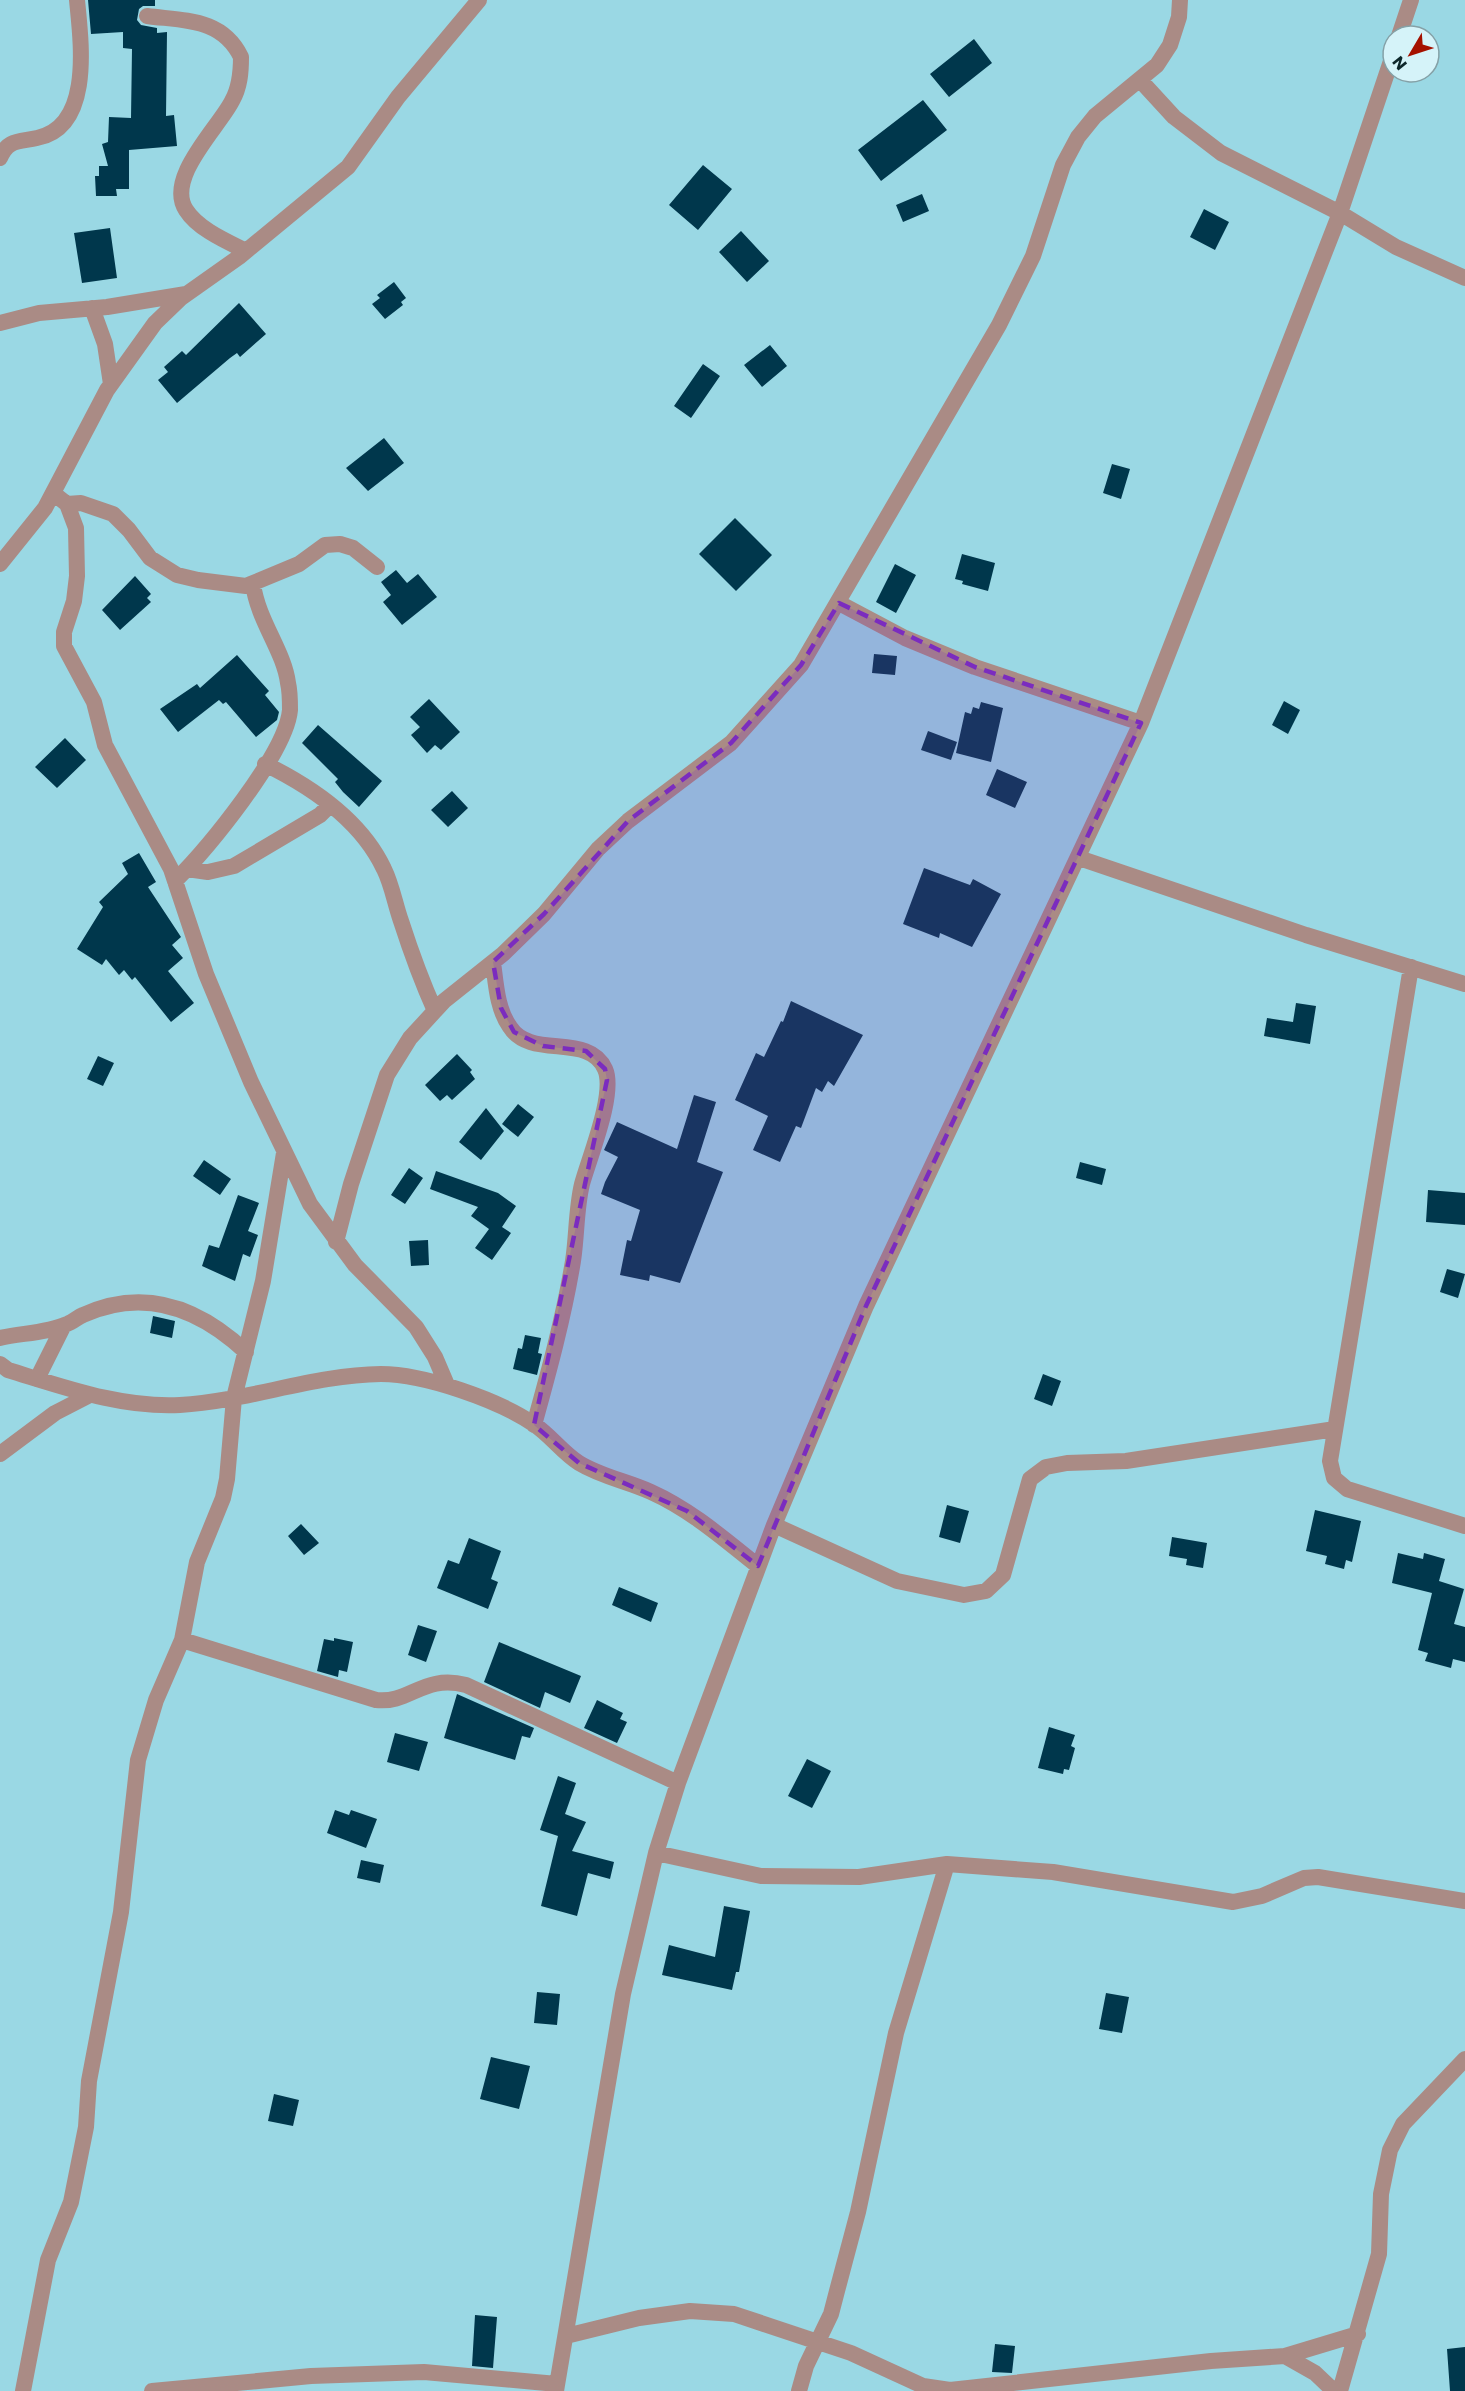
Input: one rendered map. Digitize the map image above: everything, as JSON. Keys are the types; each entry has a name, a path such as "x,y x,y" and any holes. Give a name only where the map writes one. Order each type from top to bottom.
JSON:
{"street":[{"path":"0,158 4,150 14,141 49,134 63,125 70,115 79,85 81,38 77,0"},
{"path":"0,564 53,494 111,384 155,323 187,294 246,251 348,167 398,97 479,0"},
{"path":"336,1242 351,1184 387,1075 411,1038 435,1011 493,962 544,914 598,849 628,821 731,744 801,665 999,325 1033,256 1063,165 1073,146 1095,116 1157,65 1170,45 1179,17 1180,0"},
{"path":"1403,24 1411,0"},
{"path":"147,16 204,24 221,31 242,57 240,80 232,101 198,148 182,187 182,200 185,209 195,220 246,251"},
{"path":"1140,80 1174,117 1221,153 1340,213 1396,247 1465,278"},
{"path":"152,2391 311,2376 424,2372 556,2388 623,1995 656,1853 678,1783 774,1525 866,1306 1141,723 1340,213 1383,84"},
{"path":"0,323 39,313 187,294"},
{"path":"92,308 105,344 111,384"},
{"path":"53,494 67,504 76,528 77,576 74,600 64,632 64,646 94,702 105,745 181,875 225,1021 284,1153 310,1204 336,1242 416,1327 435,1357 447,1385"},
{"path":"67,504 81,503 113,514 129,530 150,558 177,576 246,586 299,564 325,545 340,544 353,548 377,567"},
{"path":"181,875 223,828 265,764 284,730 290,712 288,682 262,619 253,584"},
{"path":"839,603 905,638 975,667 1141,723"},
{"path":"265,764 298,781 330,805 366,840 384,868 420,978 435,1011"},
{"path":"181,875 208,873 234,866 320,815 330,805"},
{"path":"1079,858 1305,935 1465,984"},
{"path":"493,962 501,1008 514,1032 543,1046 586,1051 605,1069 607,1080 595,1144 582,1186 571,1271 534,1425"},
{"path":"1411,967 1330,1461 1334,1478 1347,1489 1465,1526"},
{"path":"23,2391 48,2260 71,2202 86,2127 89,2081 121,1912 138,1760 156,1700 182,1640 196,1562 223,1498 227,1479 234,1398 275,1221 284,1153"},
{"path":"0,1338 64,1325 83,1315 110,1306 131,1302 154,1302 202,1317 246,1352"},
{"path":"37,1379 64,1325"},
{"path":"0,1364 8,1371 90,1395 137,1404 180,1405 234,1398 320,1380 382,1374 411,1376 447,1385 534,1425 579,1463 613,1480 649,1491 687,1511 758,1566"},
{"path":"0,1454 47,1418 90,1395"},
{"path":"774,1525 897,1581 964,1595 986,1591 1003,1575 1030,1479 1046,1467 1067,1463 1126,1461 1335,1429"},
{"path":"182,1640 376,1700 390,1702 439,1682 450,1681 466,1685 678,1783"},
{"path":"656,1853 761,1876 859,1877 947,1864 1053,1872 1233,1902 1262,1896 1304,1878 1318,1877 1465,1901"},
{"path":"800,2391 806,2366 831,2314 858,2212 896,2033 947,1864"},
{"path":"1340,2391 1358,2334 1378,2254 1382,2194 1390,2150 1403,2124 1465,2060"},
{"path":"566,2336 639,2318 690,2311 734,2314 817,2340 890,2369 906,2380 922,2386 950,2390 1211,2361 1285,2356 1358,2334"},
{"path":"1285,2356 1315,2373 1334,2391"}],"highlighted area":[{"path":"839,603 975,667 1141,723 866,1306 758,1566 687,1511 579,1463 534,1425 607,1080 605,1069 586,1051 543,1046 514,1032 501,1008 493,962 544,914 628,821 731,743 801,665"}],"building":[{"path":"88,0 155,0 155,6 143,6 139,9 137,20 141,25 157,28 157,33 167,32 166,116 174,115 177,146 129,150 129,189 116,189 117,196 96,196 95,176 99,176 99,166 108,166 102,144 108,142 109,117 131,118 132,49 123,48 123,32 91,34"},
{"path":"974,39 992,63 949,97 930,74"},
{"path":"923,100 947,130 881,181 858,150"},
{"path":"703,165 732,189 698,230 669,205"},
{"path":"922,194 929,211 903,222 896,205"},
{"path":"1204,209 1229,222 1215,250 1190,237"},
{"path":"110,228 117,278 82,283 74,233"},
{"path":"741,231 769,261 747,282 719,252"},
{"path":"394,282 406,298 401,302 403,305 385,319 372,304 380,298 377,295"},
{"path":"239,303 266,334 240,357 237,353 230,358 177,403 158,380 168,372 164,367 182,351 186,355"},
{"path":"770,345 787,366 762,387 744,365"},
{"path":"703,364 720,376 691,418 674,406"},
{"path":"384,438 404,463 368,491 346,468"},
{"path":"1112,464 1130,469 1121,499 1103,493"},
{"path":"735,518 772,555 736,591 699,554"},
{"path":"962,554 995,563 988,591 962,584 963,581 955,579"},
{"path":"895,564 916,575 896,613 876,602"},
{"path":"396,570 407,583 418,574 437,597 402,625 383,602 391,595 381,582"},
{"path":"135,576 151,594 147,598 151,602 120,630 102,610"},
{"path":"874,654 897,656 895,675 872,673"},
{"path":"237,655 269,691 265,695 279,712 277,720 256,737 226,702 223,704 219,700 178,732 160,709 197,684 200,688"},
{"path":"429,699 460,732 441,750 435,745 427,753 411,735 420,727 410,717"},
{"path":"1284,701 1300,710 1288,734 1272,725"},
{"path":"981,702 1003,708 991,762 956,753 965,712 971,714 973,707 979,709"},
{"path":"318,725 382,781 359,807 335,782 338,779 302,743"},
{"path":"928,731 957,742 951,760 921,750"},
{"path":"65,738 86,760 57,788 35,767"},
{"path":"997,769 1027,782 1015,808 986,795"},
{"path":"452,791 468,808 448,827 431,810"},
{"path":"139,853 156,882 148,887 181,937 172,945 183,958 168,971 194,1003 171,1022 135,977 132,980 124,970 119,975 106,959 102,965 77,949 103,907 99,902 128,874 122,863"},
{"path":"924,868 970,885 973,879 1001,894 972,947 940,933 939,938 903,924"},
{"path":"791,1001 863,1035 834,1086 828,1081 822,1092 816,1088 801,1128 796,1126 780,1162 753,1150 768,1116 735,1100 756,1053 764,1057 781,1021 783,1022"},
{"path":"1296,1003 1316,1006 1310,1044 1264,1036 1267,1018 1293,1022"},
{"path":"457,1054 472,1070 470,1072 475,1079 452,1100 447,1095 440,1101 425,1085"},
{"path":"98,1056 114,1063 103,1086 87,1079"},
{"path":"694,1095 716,1102 697,1162 723,1172 680,1283 650,1275 649,1281 620,1275 627,1240 631,1241 640,1210 601,1194 618,1157 604,1150 617,1122 677,1149"},
{"path":"518,1104 534,1117 518,1137 502,1124"},
{"path":"486,1108 504,1131 481,1160 459,1142"},
{"path":"204,1160 231,1179 220,1195 193,1176"},
{"path":"1080,1162 1106,1169 1102,1185 1076,1178"},
{"path":"409,1168 423,1178 405,1204 391,1195"},
{"path":"436,1171 498,1193 516,1206 502,1227 511,1233 492,1260 475,1248 489,1229 471,1216 478,1207 430,1189"},
{"path":"1428,1190 1465,1193 1465,1225 1426,1222"},
{"path":"238,1195 259,1203 248,1231 258,1235 250,1257 243,1254 235,1281 202,1266 209,1245 219,1248"},
{"path":"428,1240 429,1265 411,1266 409,1241"},
{"path":"1447,1269 1465,1274 1458,1298 1440,1292"},
{"path":"153,1316 175,1321 172,1338 150,1333"},
{"path":"525,1335 541,1338 538,1353 542,1354 537,1375 513,1369 518,1348 522,1349"},
{"path":"1043,1374 1061,1381 1052,1406 1034,1399"},
{"path":"947,1505 969,1511 960,1543 939,1537"},
{"path":"1315,1510 1361,1521 1352,1562 1346,1560 1344,1569 1325,1564 1327,1556 1306,1551"},
{"path":"301,1524 319,1543 304,1555 288,1536"},
{"path":"1172,1537 1207,1543 1203,1568 1186,1565 1187,1559 1169,1556"},
{"path":"469,1538 501,1551 491,1579 498,1582 488,1609 437,1588 448,1560 459,1564"},
{"path":"1398,1553 1423,1559 1424,1553 1445,1559 1439,1581 1464,1589 1454,1624 1465,1627 1465,1662 1453,1659 1451,1668 1425,1661 1428,1653 1418,1650 1432,1593 1392,1583"},
{"path":"619,1587 658,1603 651,1622 612,1605"},
{"path":"418,1625 437,1631 426,1662 408,1655"},
{"path":"334,1638 353,1642 347,1672 339,1670 338,1677 317,1671 324,1639 334,1641"},
{"path":"499,1642 581,1676 570,1703 545,1692 540,1708 484,1682"},
{"path":"457,1694 534,1728 530,1738 522,1736 515,1760 444,1738"},
{"path":"597,1700 623,1713 620,1719 627,1722 617,1743 584,1728"},
{"path":"1049,1727 1075,1735 1071,1746 1075,1748 1069,1770 1064,1769 1063,1774 1038,1768"},
{"path":"395,1733 428,1742 419,1771 387,1762"},
{"path":"807,1759 831,1771 812,1808 788,1796"},
{"path":"558,1776 576,1783 565,1814 586,1822 572,1851 614,1862 610,1879 588,1873 577,1916 541,1906 558,1836 540,1830"},
{"path":"335,1810 349,1815 351,1810 377,1819 366,1848 327,1833"},
{"path":"361,1860 384,1865 380,1883 357,1878"},
{"path":"724,1906 750,1911 739,1972 736,1972 732,1990 662,1975 669,1945 715,1957"},
{"path":"537,1992 560,1994 557,2025 534,2023"},
{"path":"1106,1993 1129,1997 1122,2033 1099,2029"},
{"path":"491,2057 530,2066 519,2109 480,2099"},
{"path":"274,2094 299,2100 293,2126 268,2121"},
{"path":"475,2315 497,2317 493,2368 472,2366"},
{"path":"995,2344 1015,2346 1012,2373 992,2372"},
{"path":"1465,2347 1465,2391 1450,2391 1447,2349"}]}
